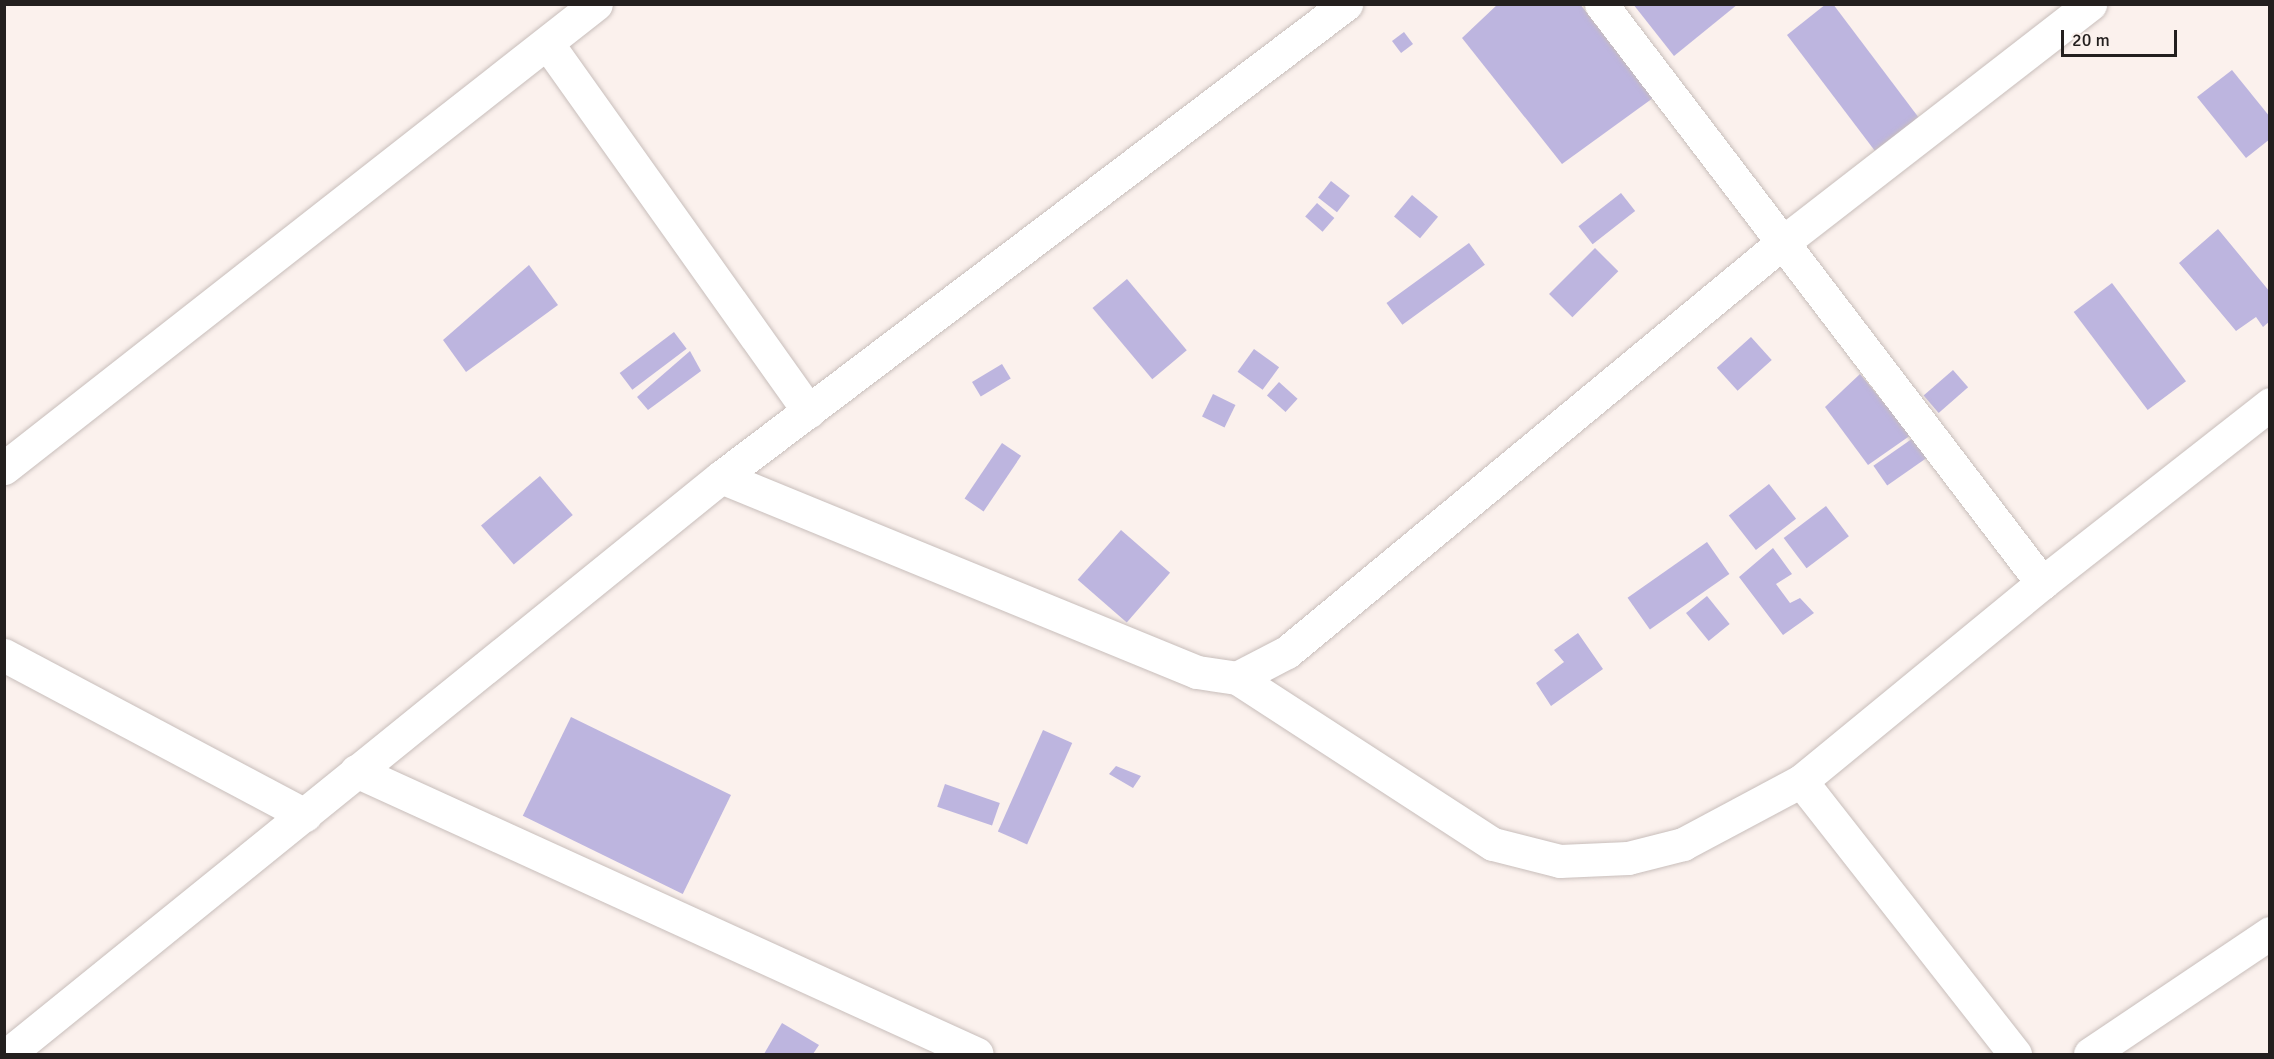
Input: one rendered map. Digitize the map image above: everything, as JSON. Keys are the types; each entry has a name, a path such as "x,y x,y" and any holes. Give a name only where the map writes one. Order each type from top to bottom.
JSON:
{"street":[{"path":"4,468 596,4"},
{"path":"8,1054 721,477 1346,4"},
{"path":"1600,4 2042,583"},
{"path":"1237,678 1287,652 1782,243 2090,4"},
{"path":"547,43 809,411"},
{"path":"721,477 1197,672 1237,678 1492,844 1560,861 1628,858 1683,844 1801,781 2042,583 2270,404"},
{"path":"4,655 305,815"},
{"path":"356,771 977,1054"},
{"path":"1801,781 2015,1054"},
{"path":"2091,1054 2265,945"}],"building":[{"path":"1498,4 1580,4 1653,98 1562,164 1462,38"},
{"path":"1633,4 1738,4 1674,56"},
{"path":"1826,4 1833,4 1919,118 1875,151 1787,35"},
{"path":"1404,32 1413,44 1401,53 1392,41"},
{"path":"2232,70 2270,117 2270,139 2246,158 2197,97"},
{"path":"1331,181 1350,196 1337,212 1318,198"},
{"path":"1621,193 1635,211 1593,244 1578,226"},
{"path":"1412,195 1438,217 1420,238 1394,216"},
{"path":"1317,203 1334,218 1323,232 1305,217"},
{"path":"2218,229 2270,292 2270,321 2263,327 2256,317 2236,331 2179,263"},
{"path":"1469,243 1485,265 1402,325 1386,303"},
{"path":"1595,248 1618,271 1572,317 1549,294"},
{"path":"529,265 558,305 466,372 443,340"},
{"path":"1127,279 1187,350 1152,379 1093,308"},
{"path":"2112,283 2186,381 2148,410 2074,312"},
{"path":"674,332 687,349 632,390 620,373"},
{"path":"1751,337 1772,360 1738,391 1717,368"},
{"path":"1254,349 1279,367 1263,390 1238,372"},
{"path":"690,351 701,371 648,410 637,397"},
{"path":"1002,364 1011,379 981,397 972,382"},
{"path":"1953,370 1968,387 1939,413 1924,396"},
{"path":"1860,374 1911,435 1868,465 1825,407"},
{"path":"1279,382 1298,399 1286,412 1267,395"},
{"path":"1213,394 1235,405 1225,427 1202,416"},
{"path":"1916,436 1930,456 1887,485 1873,466"},
{"path":"1002,443 1021,456 984,511 965,499"},
{"path":"540,476 573,515 514,565 481,525"},
{"path":"1769,484 1796,519 1756,550 1729,515"},
{"path":"1826,506 1849,536 1807,568 1784,538"},
{"path":"1121,530 1170,573 1127,622 1078,580"},
{"path":"1707,542 1729,574 1650,630 1628,598"},
{"path":"1773,548 1792,574 1776,584 1790,603 1800,598 1814,613 1783,635 1739,577"},
{"path":"1707,596 1730,624 1709,641 1686,613"},
{"path":"1578,633 1603,669 1551,706 1536,683 1564,662 1554,650"},
{"path":"571,717 731,795 683,894 523,816"},
{"path":"1043,730 1072,743 1027,844 998,831"},
{"path":"1116,766 1141,776 1133,788 1109,774"},
{"path":"945,784 1000,803 992,826 937,807"},
{"path":"782,1023 819,1045 813,1054 764,1054"}]}
